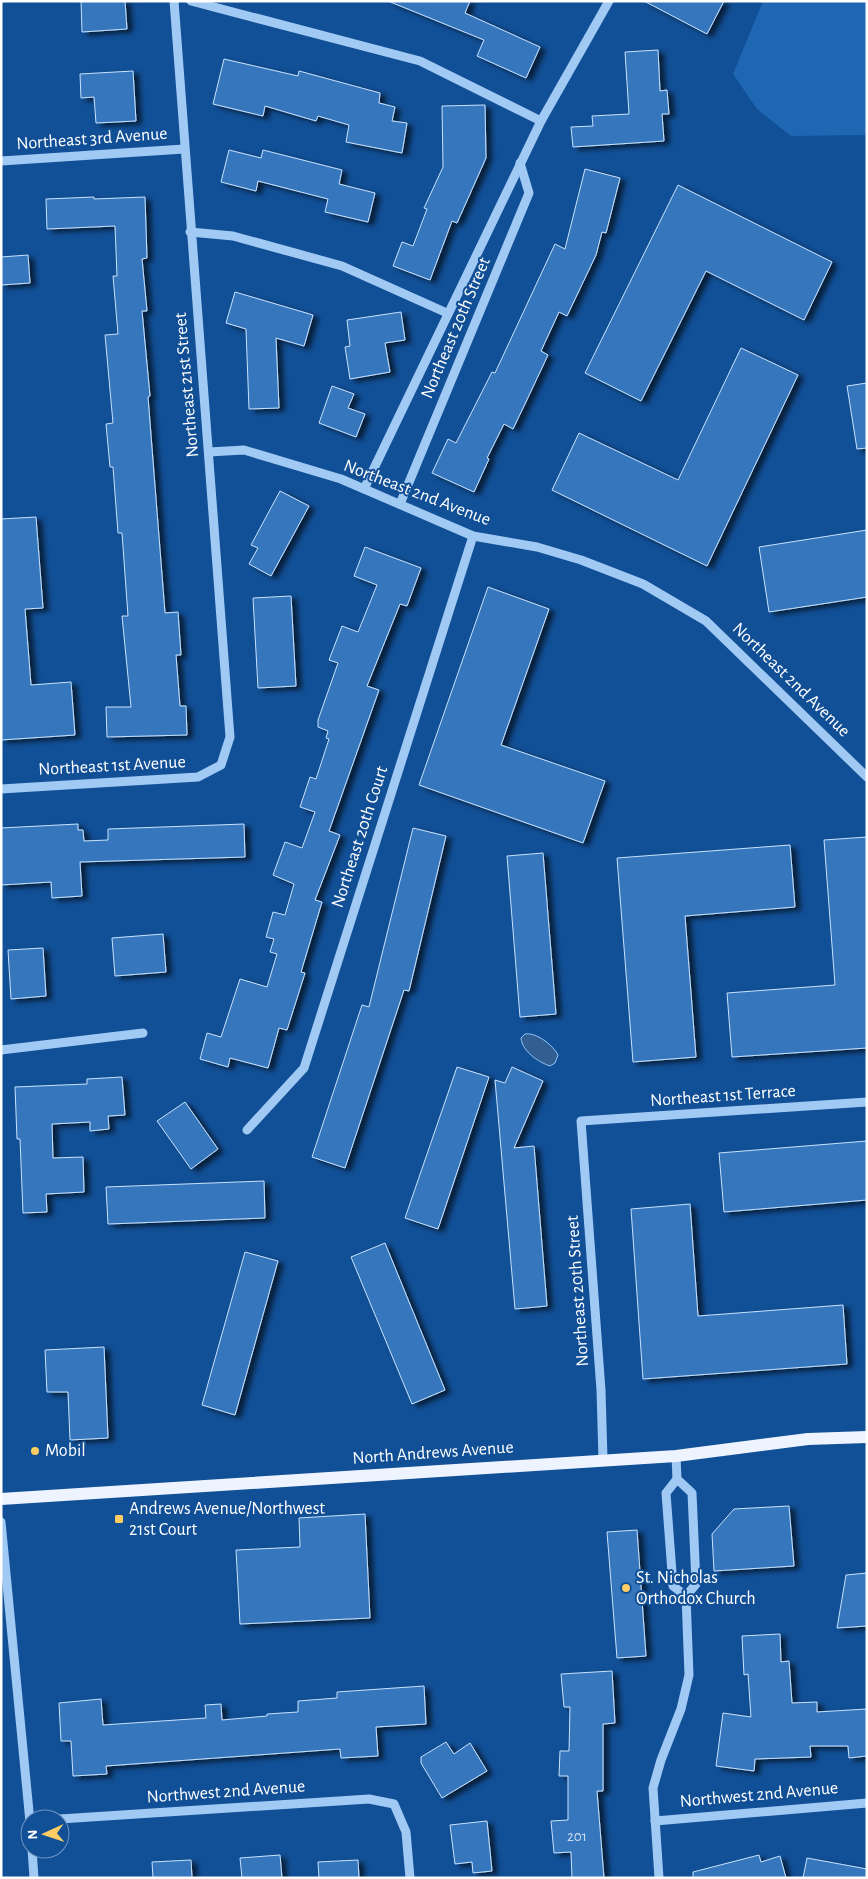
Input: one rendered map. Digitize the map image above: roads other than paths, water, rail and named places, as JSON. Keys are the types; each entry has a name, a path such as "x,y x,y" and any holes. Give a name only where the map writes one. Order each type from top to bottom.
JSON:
{"main road":[{"name":"North Andrews Avenue","path":"1,1499 603,1459 676,1456 808,1439 867,1437"}],"street":[{"name":"Northeast 21st Street","path":"174,1 190,232 209,452 230,737 221,765"},
{"path":"191,1 420,61 541,121"},
{"name":"Northeast 20th Street","path":"364,489 541,121 609,1"},
{"name":"Northeast 3rd Avenue","path":"1,160 184,149"},
{"name":"Northeast 20th Street","path":"400,504 528,193 520,163"},
{"path":"190,232 233,236 342,266 447,313"},
{"name":"Northeast 2nd Avenue","path":"209,452 244,450 341,479 473,536 537,547 581,560 643,584 706,621 867,777"},
{"name":"Northeast 20th Court","path":"247,1130 304,1068 473,536"},
{"name":"Northeast 1st Avenue","path":"1,789 198,777 221,765"},
{"path":"1,1050 143,1033"},
{"name":"Northeast 1st Terrace","path":"581,1121 867,1102"},
{"name":"Northeast 20th Street","path":"581,1121 601,1390 603,1459"},
{"path":"676,1456 677,1479 666,1493 673,1586 686,1596"},
{"path":"659,1878 653,1788 661,1760 681,1709 689,1674 686,1596 696,1584 692,1494 677,1479"},
{"path":"1,1522 29,1809"},
{"name":"Northwest 2nd Avenue","path":"70,1819 368,1799 394,1804 406,1832 410,1878"},
{"name":"Northwest 2nd Avenue","path":"655,1821 867,1802"},
{"path":"33,1859 34,1878"}],"place":[{"name":"Mobil","path":"35,1451"},
{"name":"Andrews Avenue/Northwest 21st Court","path":"119,1519"},
{"name":"St. Nicholas Orthodox Church","path":"626,1588"}]}
